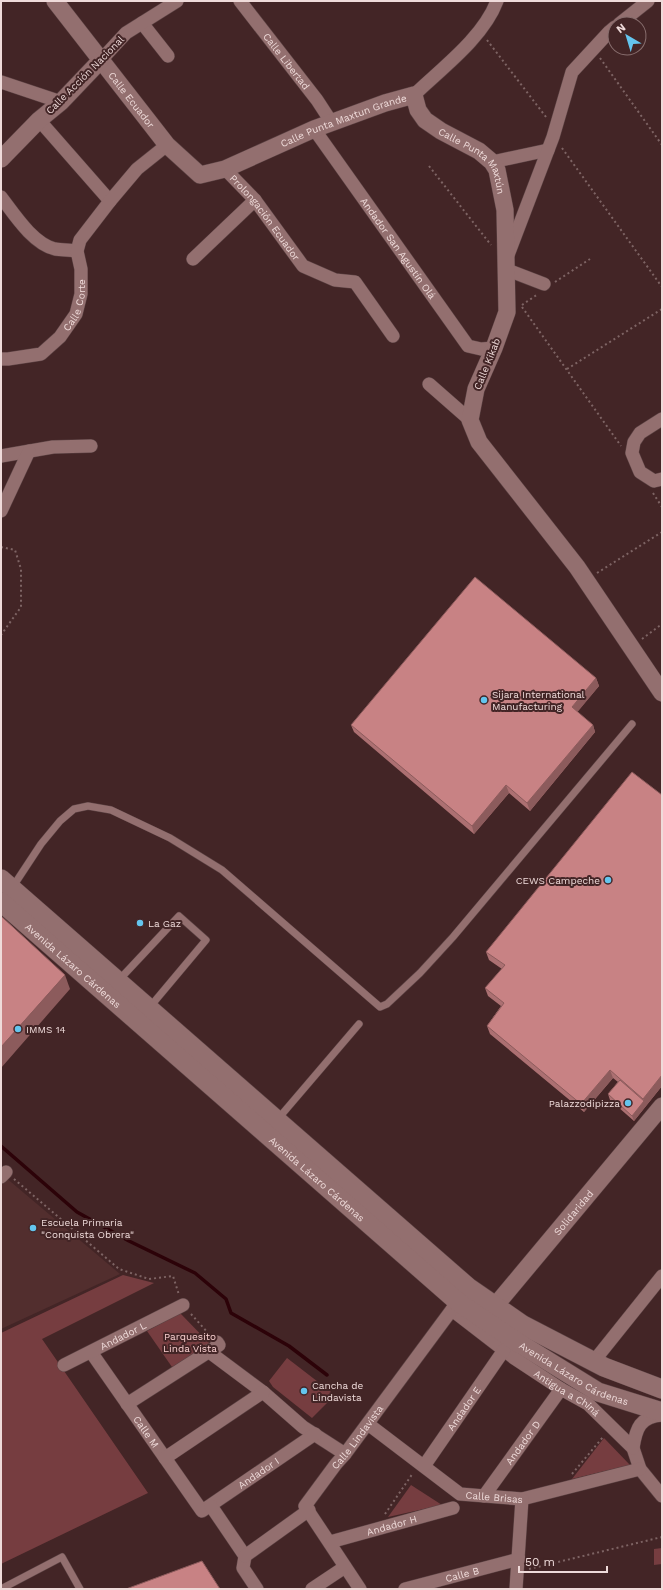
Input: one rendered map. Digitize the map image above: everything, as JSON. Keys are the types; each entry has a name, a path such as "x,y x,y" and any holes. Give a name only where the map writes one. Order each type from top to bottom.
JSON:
{"main road":[{"name":"Avenida Lázaro Cárdenas","path":"5,890 56,938 459,1300 523,1325 594,1361 662,1390"},
{"name":"Avenida Lázaro Cárdenas","path":"56,938 118,981 277,1120 459,1300"},
{"name":"Avenida Lázaro Cárdenas","path":"490,1313 514,1340 595,1401 662,1412"}],"street":[{"name":"Calle Ecuador","path":"55,1 167,145 200,175"},
{"name":"Calle Acción Nacional","path":"1,159 39,120 61,102 126,33 177,1"},
{"name":"Calle Libertad","path":"240,1 317,100 332,122"},
{"name":"Calle Punta Maxtun Grande","path":"200,175 226,169 314,129 385,102 414,95 458,54 480,30 497,1"},
{"path":"629,16 648,1"},
{"path":"142,23 168,56"},
{"name":"Calle Kikab","path":"470,420 476,389 494,348 506,312 505,266 554,133 572,72 607,35"},
{"path":"1,82 61,102"},
{"name":"Calle Punta Maxtún","path":"414,95 418,110 425,120 441,131 479,151 492,162 497,170 505,210 505,266"},
{"path":"39,120 110,201"},
{"name":"Andador San Agustín Olá","path":"314,129 468,346 481,349 494,348"},
{"path":"1,197 24,226 40,242 54,249 77,251 80,240 137,169 167,145"},
{"path":"492,162 548,150"},
{"name":"Prolongación Ecuador","path":"226,169 254,200 303,266 335,280 355,282 393,336"},
{"path":"193,259 254,200"},
{"name":"Calle Corte","path":"4,359 41,354 60,337 76,314 81,294 81,269 77,251"},
{"path":"505,266 544,284"},
{"path":"1,347 4,359"},
{"path":"430,384 470,420 479,442 586,580 662,693"},
{"path":"662,419 640,433 627,449 640,472 654,481 662,479"},
{"path":"1,456 53,447 91,446"},
{"path":"1,511 29,451"},
{"name":"Solidaridad","path":"490,1313 662,1106"},
{"path":"594,1361 662,1276"},
{"name":"Antigua a Chiná","path":"459,1300 504,1350 561,1389 588,1404 595,1401 633,1448 640,1469 662,1496"},
{"name":"Calle Lindavista","path":"309,1510 305,1506 336,1464 346,1454 459,1300"},
{"name":"Andador L","path":"64,1365 182,1305"},
{"path":"127,1404 213,1347 303,1427 346,1454"},
{"name":"Andador E","path":"419,1468 504,1350"},
{"name":"Calle M","path":"91,1352 165,1458 245,1556"},
{"name":"Andador D","path":"484,1496 561,1389"},
{"path":"165,1458 262,1392"},
{"path":"633,1448 635,1436 640,1425 650,1416 662,1415"},
{"name":"Calle Brisas","path":"368,1424 419,1468 460,1494 522,1499 640,1469"},
{"name":"Andador I","path":"207,1508 315,1434"},
{"path":"516,1589 522,1499"},
{"name":"Andador H","path":"330,1542 453,1508"},
{"path":"256,1589 243,1568 245,1556 309,1510 360,1589"},
{"name":"Calle B","path":"405,1589 518,1565"},
{"path":"312,1589 345,1567"}],"lane":[{"path":"5,890 60,821 74,809 88,806 111,810 170,838 222,870 380,1007 387,1004 420,974 453,937 632,724"},
{"path":"118,981 179,916 206,940 149,1008"},
{"path":"277,1120 359,1024"},
{"path":"1,1589 62,1557 80,1589"}],"path":[{"path":"480,30 662,286"},
{"path":"593,49 662,145"},
{"path":"429,166 505,266"},
{"path":"521,305 566,370 627,449"},
{"path":"566,370 662,309"},
{"path":"640,472 662,507"},
{"path":"586,580 662,532"},
{"path":"1,547 15,550 21,569 20,607 1,635"},
{"path":"631,647 662,624"},
{"path":"4,1175 119,1269 149,1279 173,1276 182,1305 213,1347"},
{"path":"571,1475 603,1437"},
{"path":"374,1530 419,1468"},
{"path":"518,1565 662,1537"}],"shaded area":[{"name":"Escuela Primaria \"Conquista Obrera\"","path":"5,1177 120,1274 1,1329 1,1181"}],"green space":[{"path":"123,1275 154,1283 42,1339 148,1493 1,1564 1,1333"},
{"name":"Parquesito Linda Vista","path":"180,1313 212,1346 172,1367 147,1331"},
{"name":"Cancha de Lindavista","path":"287,1358 335,1395 312,1418 273,1387 269,1381"},
{"path":"604,1438 630,1465 572,1479"},
{"path":"411,1485 442,1505 388,1517"},
{"path":"662,1548 662,1564 654,1565 654,1549"}],"building":[{"name":"Sijara International Manufacturing","path":"475,577 596,678 572,707 593,725 527,803 506,785 472,826 351,725"},
{"name":"CEWS Campeche","path":"632,772 662,795 662,1075 643,1099 610,1070 581,1104 487,1026 504,1003 485,988 505,965 486,952"},
{"name":"IMMS 14","path":"1,916 65,975 1,1047"},
{"name":"Palazzodipizza","path":"620,1080 644,1101 632,1116 608,1094"},
{"path":"202,1561 220,1589 126,1589"}],"waterway":[{"path":"1,1146 77,1212 129,1241 195,1273 226,1299 231,1313 289,1346 327,1375"}],"place":[{"name":"Sijara International Manufacturing","path":"484,700"},
{"name":"CEWS Campeche","path":"608,880"},
{"name":"La Gaz","path":"140,923"},
{"name":"IMMS 14","path":"18,1029"},
{"name":"Palazzodipizza","path":"628,1103"},
{"name":"Escuela Primaria \"Conquista Obrera\"","path":"33,1228"},
{"name":"Cancha de Lindavista","path":"304,1391"}]}
